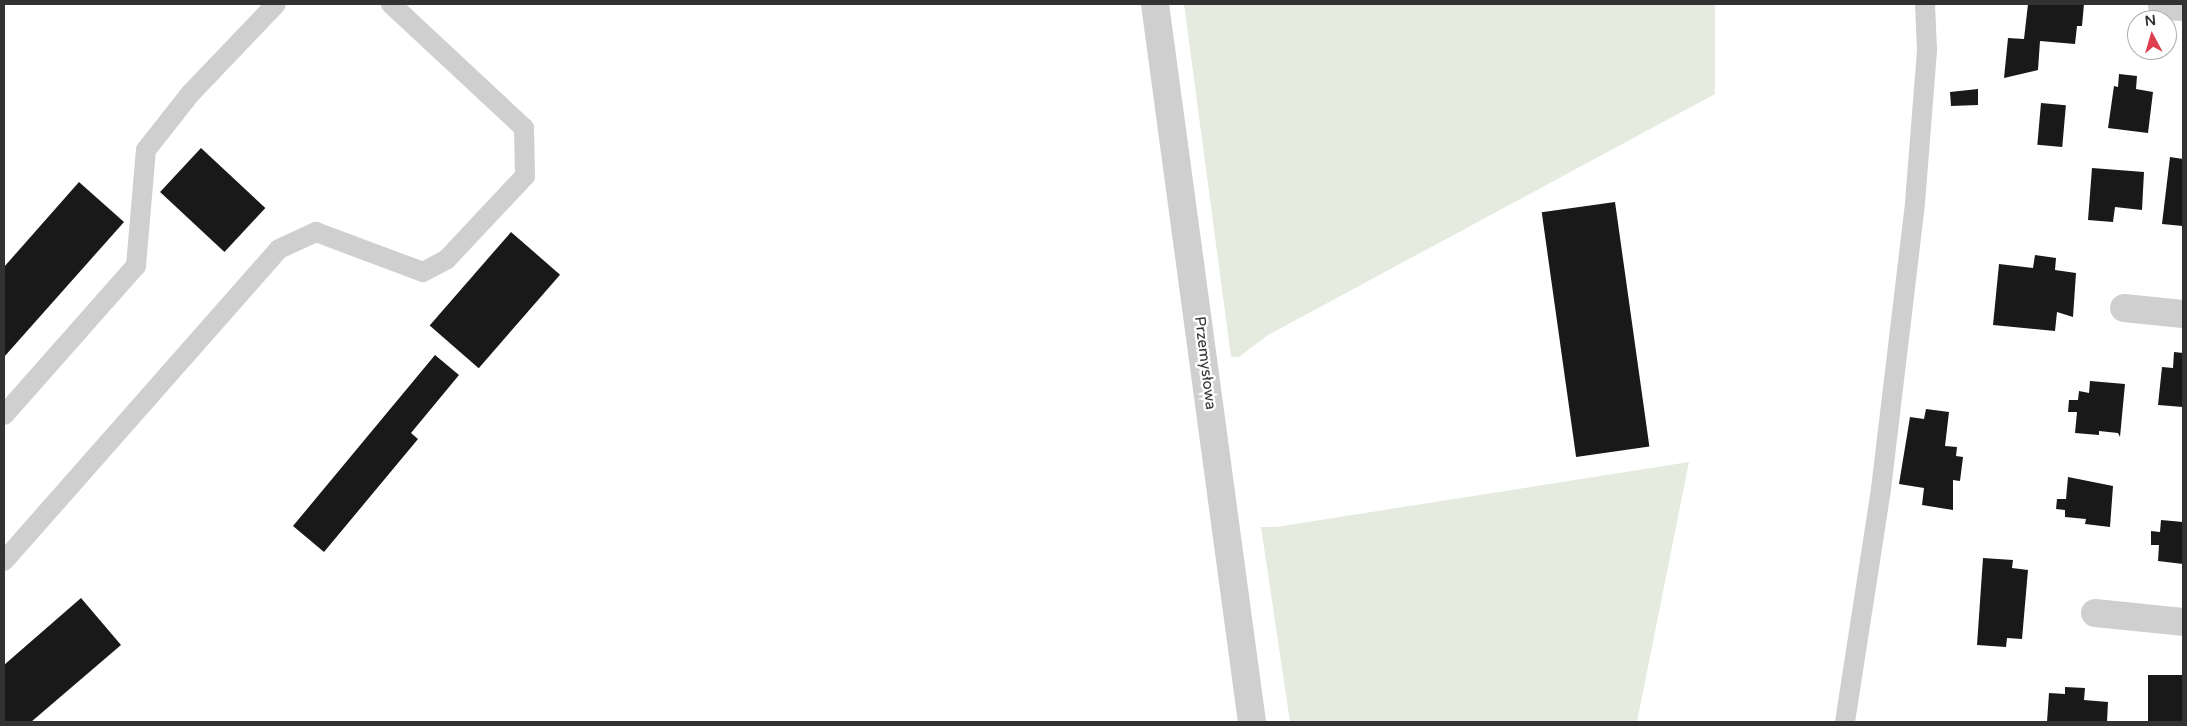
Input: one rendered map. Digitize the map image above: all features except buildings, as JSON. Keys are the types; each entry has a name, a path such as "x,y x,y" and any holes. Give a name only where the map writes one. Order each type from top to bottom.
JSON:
{"street":[{"name":"Przemysłowa","path":"1155,4 1252,722"},
{"path":"2124,308 2183,314"},
{"path":"2095,613 2183,622"}],"lane":[{"path":"4,415 136,266 146,150 190,94 276,4"},
{"path":"4,561 279,249 316,232 423,272 446,259 525,176 524,128 391,4"},
{"path":"1845,722 1881,489 1915,203 1927,50 1925,4"}],"shaded area":[{"path":"1184,4 1715,4 1715,94 1268,335 1239,357 1231,357"},
{"path":"1689,462 1637,722 1290,722 1261,527 1276,527"}]}
